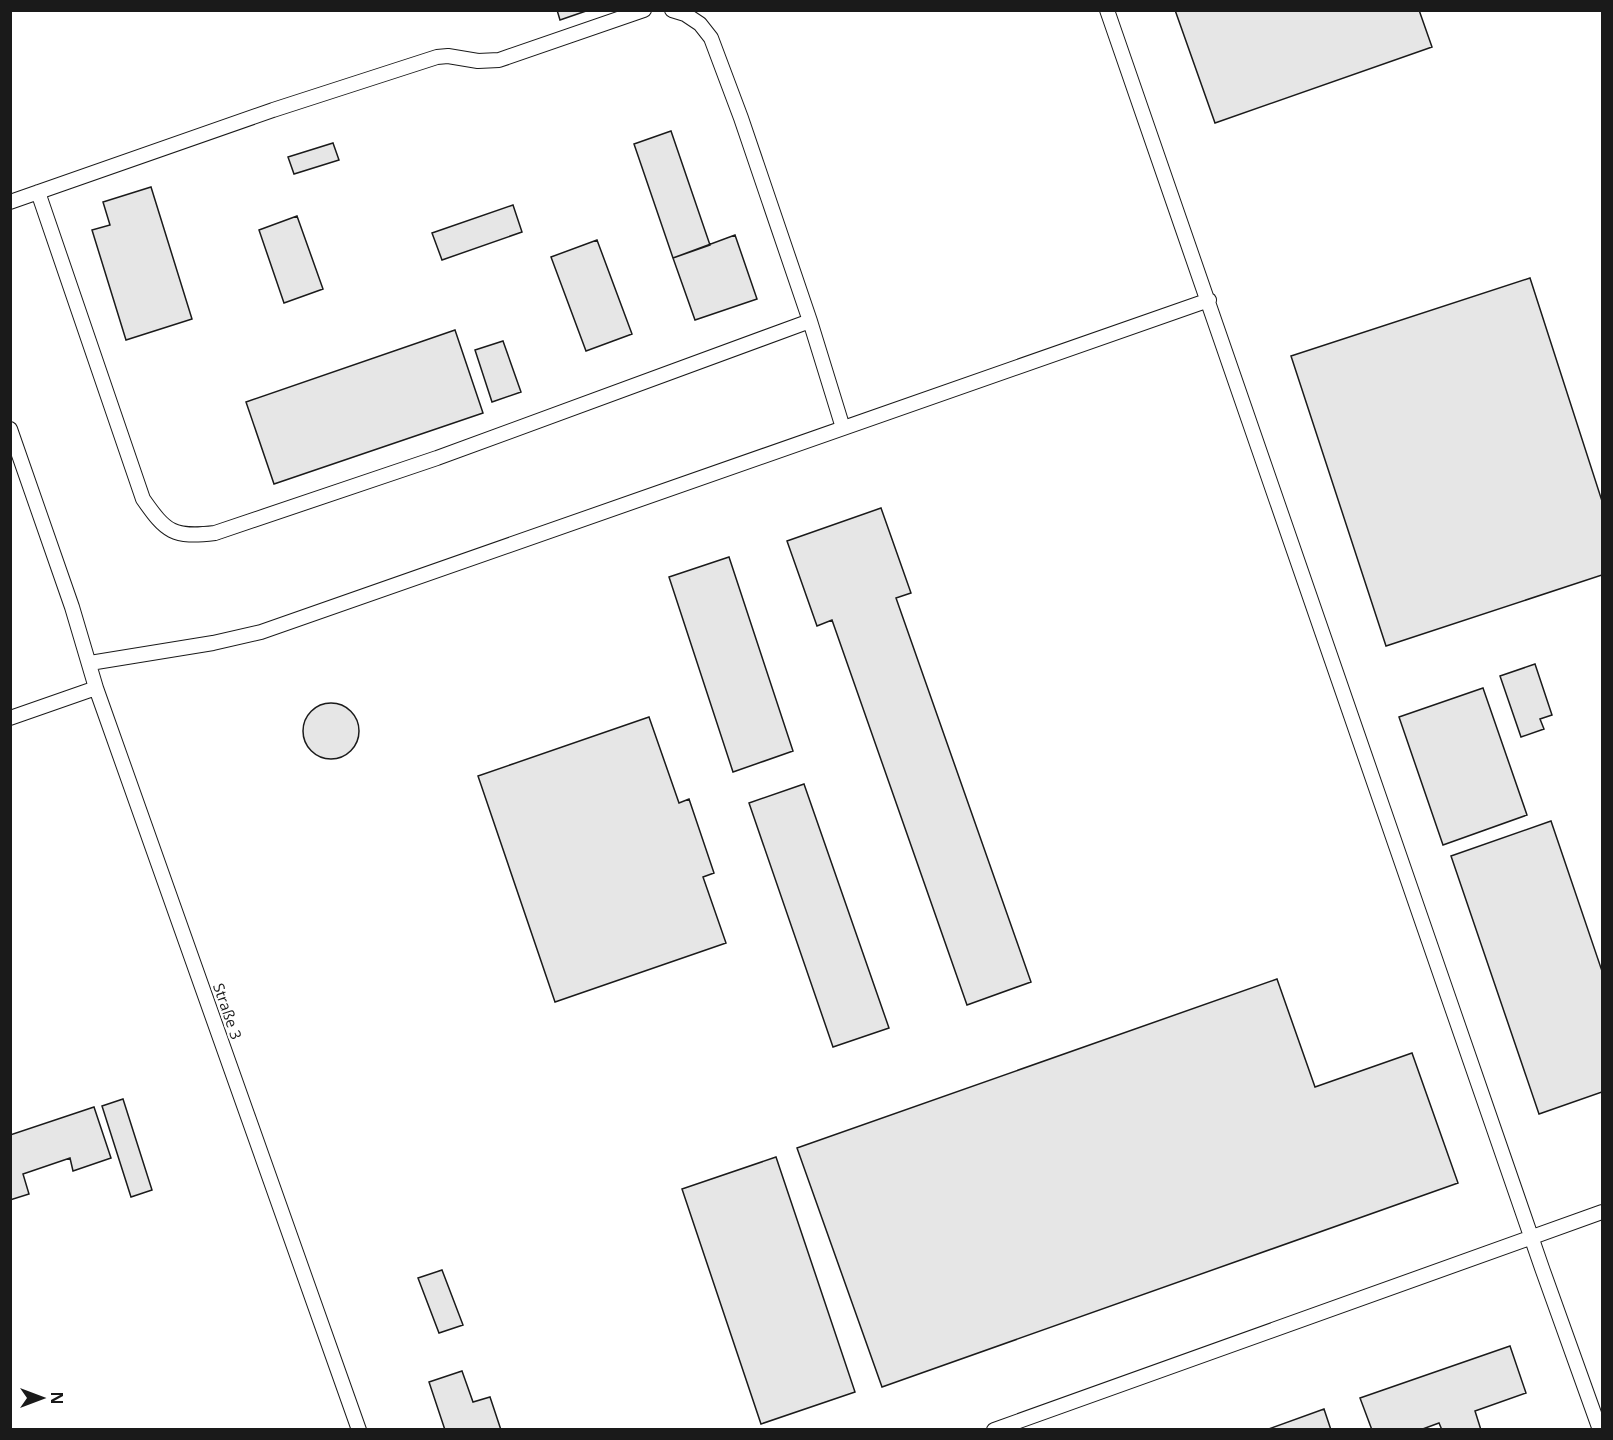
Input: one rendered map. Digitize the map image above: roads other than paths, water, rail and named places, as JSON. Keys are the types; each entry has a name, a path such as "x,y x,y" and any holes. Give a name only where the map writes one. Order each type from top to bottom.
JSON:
{"lane":[{"path":"10,202 437,57 448,56 478,61 499,60 644,10"},
{"path":"672,10 685,14 700,24 711,38 810,321 843,428"},
{"path":"1107,10 1531,1236 1600,1425"},
{"path":"38,192 143,499 159,522 177,534 193,536 215,533 437,458 810,321"},
{"path":"90,663 213,643 261,632 1209,300"},
{"name":"Straße 3","path":"10,429 90,663 96,688 359,1430"},
{"path":"10,718 96,688"},
{"path":"994,1430 1602,1212"}]}
